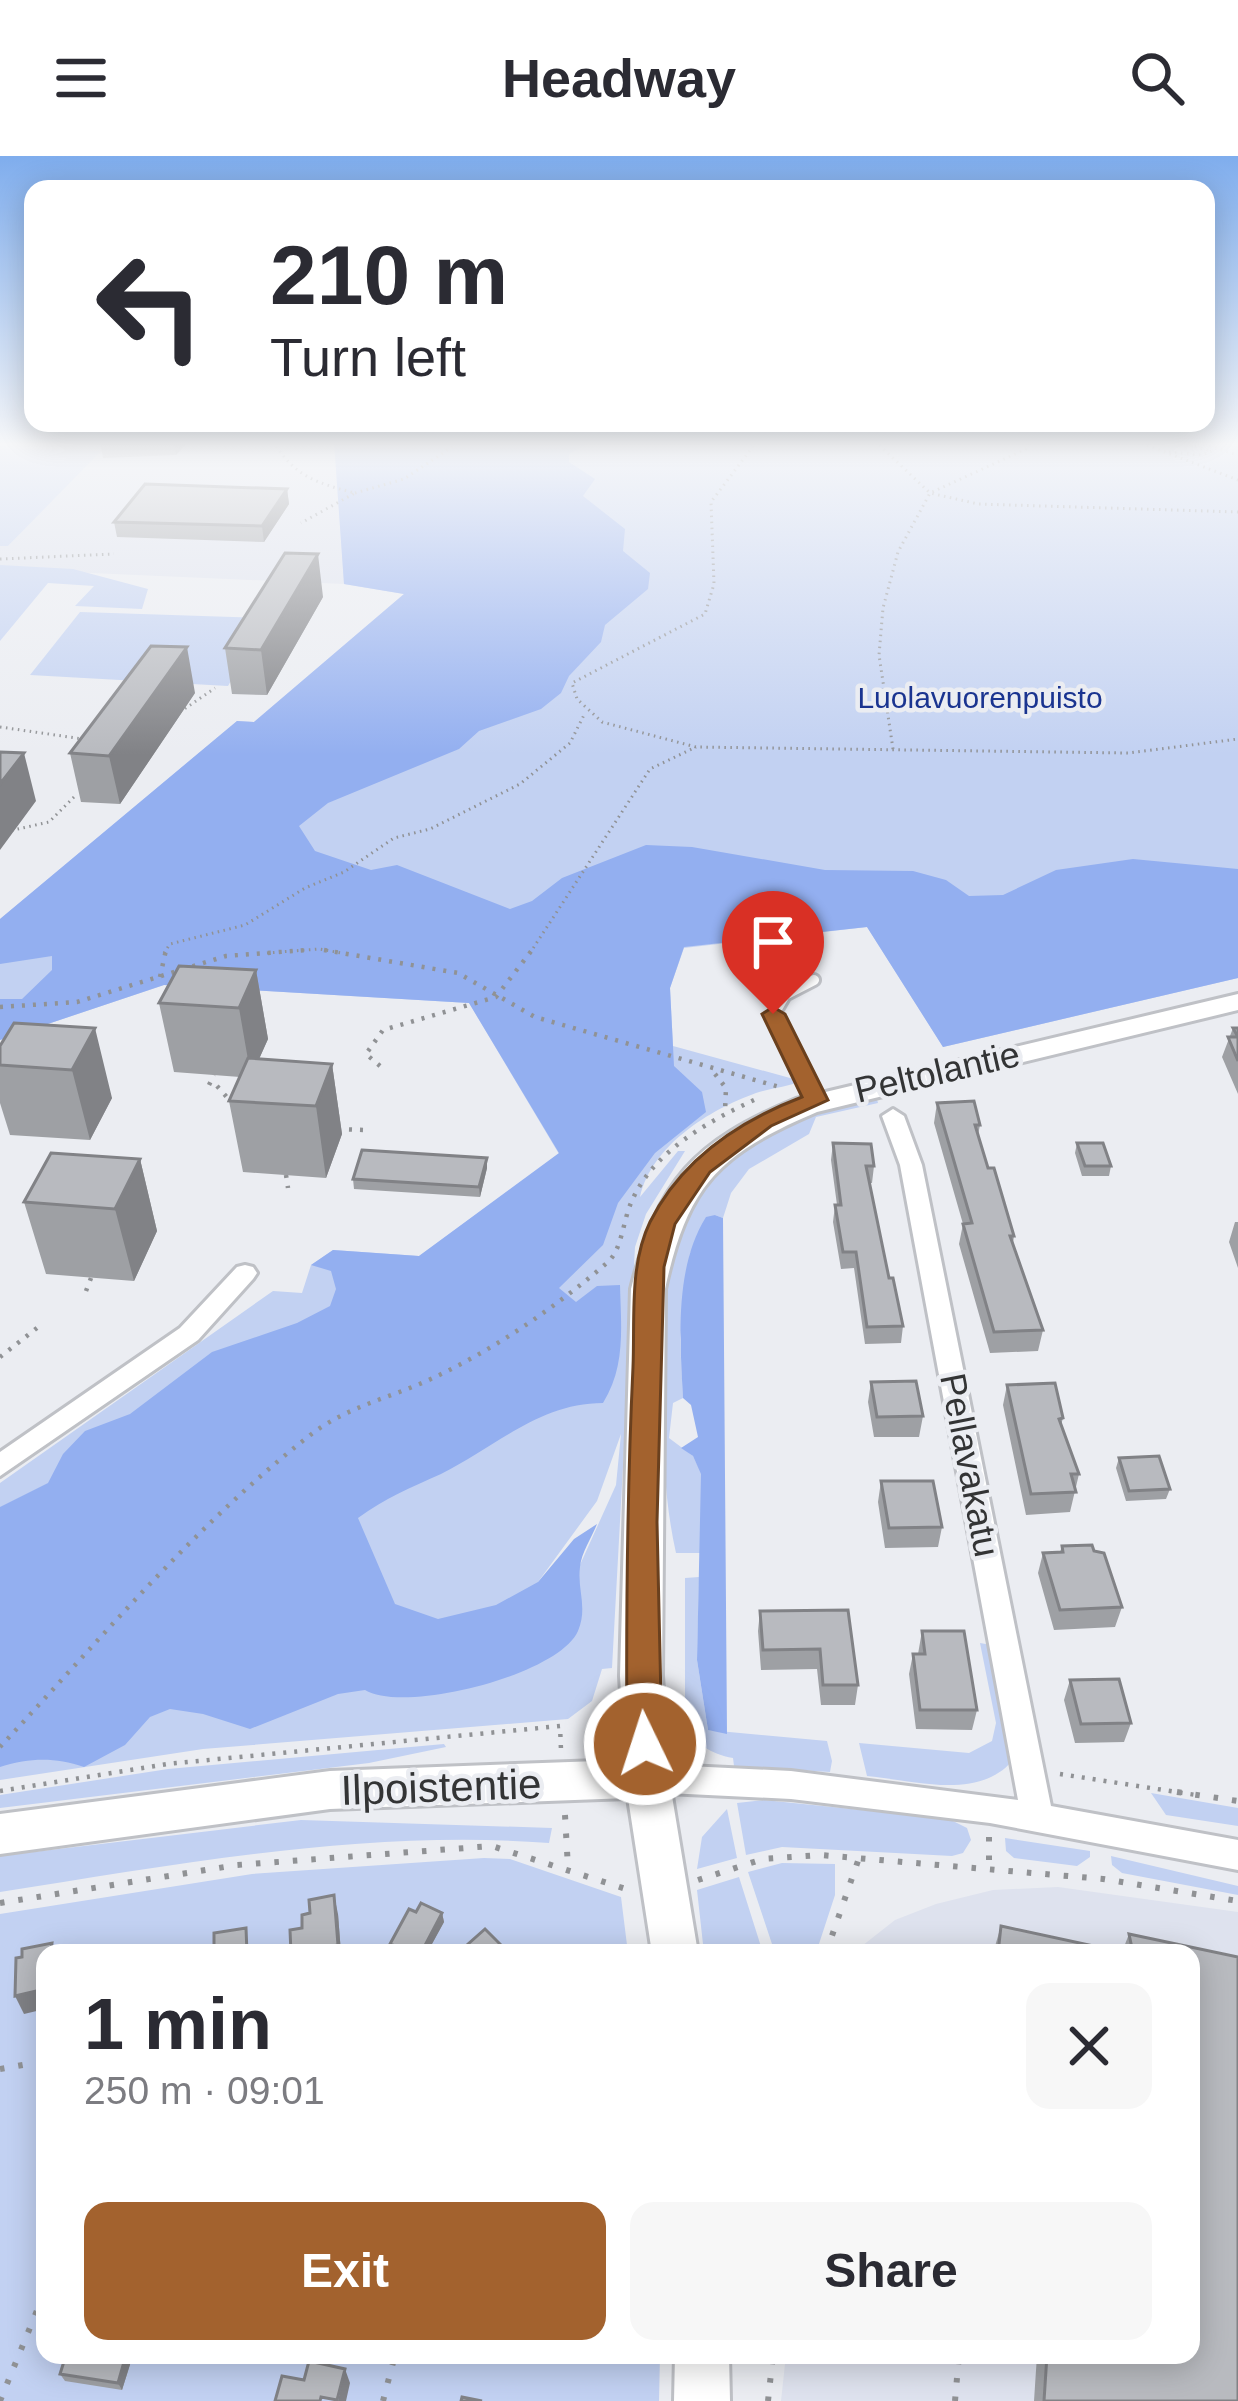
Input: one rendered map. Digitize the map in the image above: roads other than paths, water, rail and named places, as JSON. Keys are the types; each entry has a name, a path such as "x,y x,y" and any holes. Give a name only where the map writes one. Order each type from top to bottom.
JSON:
{"street":[{"name":"Peltolantie","path":"674,1944 647,1778 640,1676 648,1289 655,1247 675,1201 701,1166 802,1095 1238,1002"},
{"name":"Pellavakatu","path":"892,1116 911,1166 1037,1816"},
{"path":"0,1466 189,1334 245,1273"},
{"name":"Ilpoistentie","path":"0,1834 330,1790 647,1778 791,1785 1037,1816 1238,1855"},
{"path":"702,2364 702,2401"}],"lane":[{"path":"802,1095 773,1014 785,995 814,980"}],"park label":[{"name":"Luolavuorenpuisto","path":"980,697"}]}
